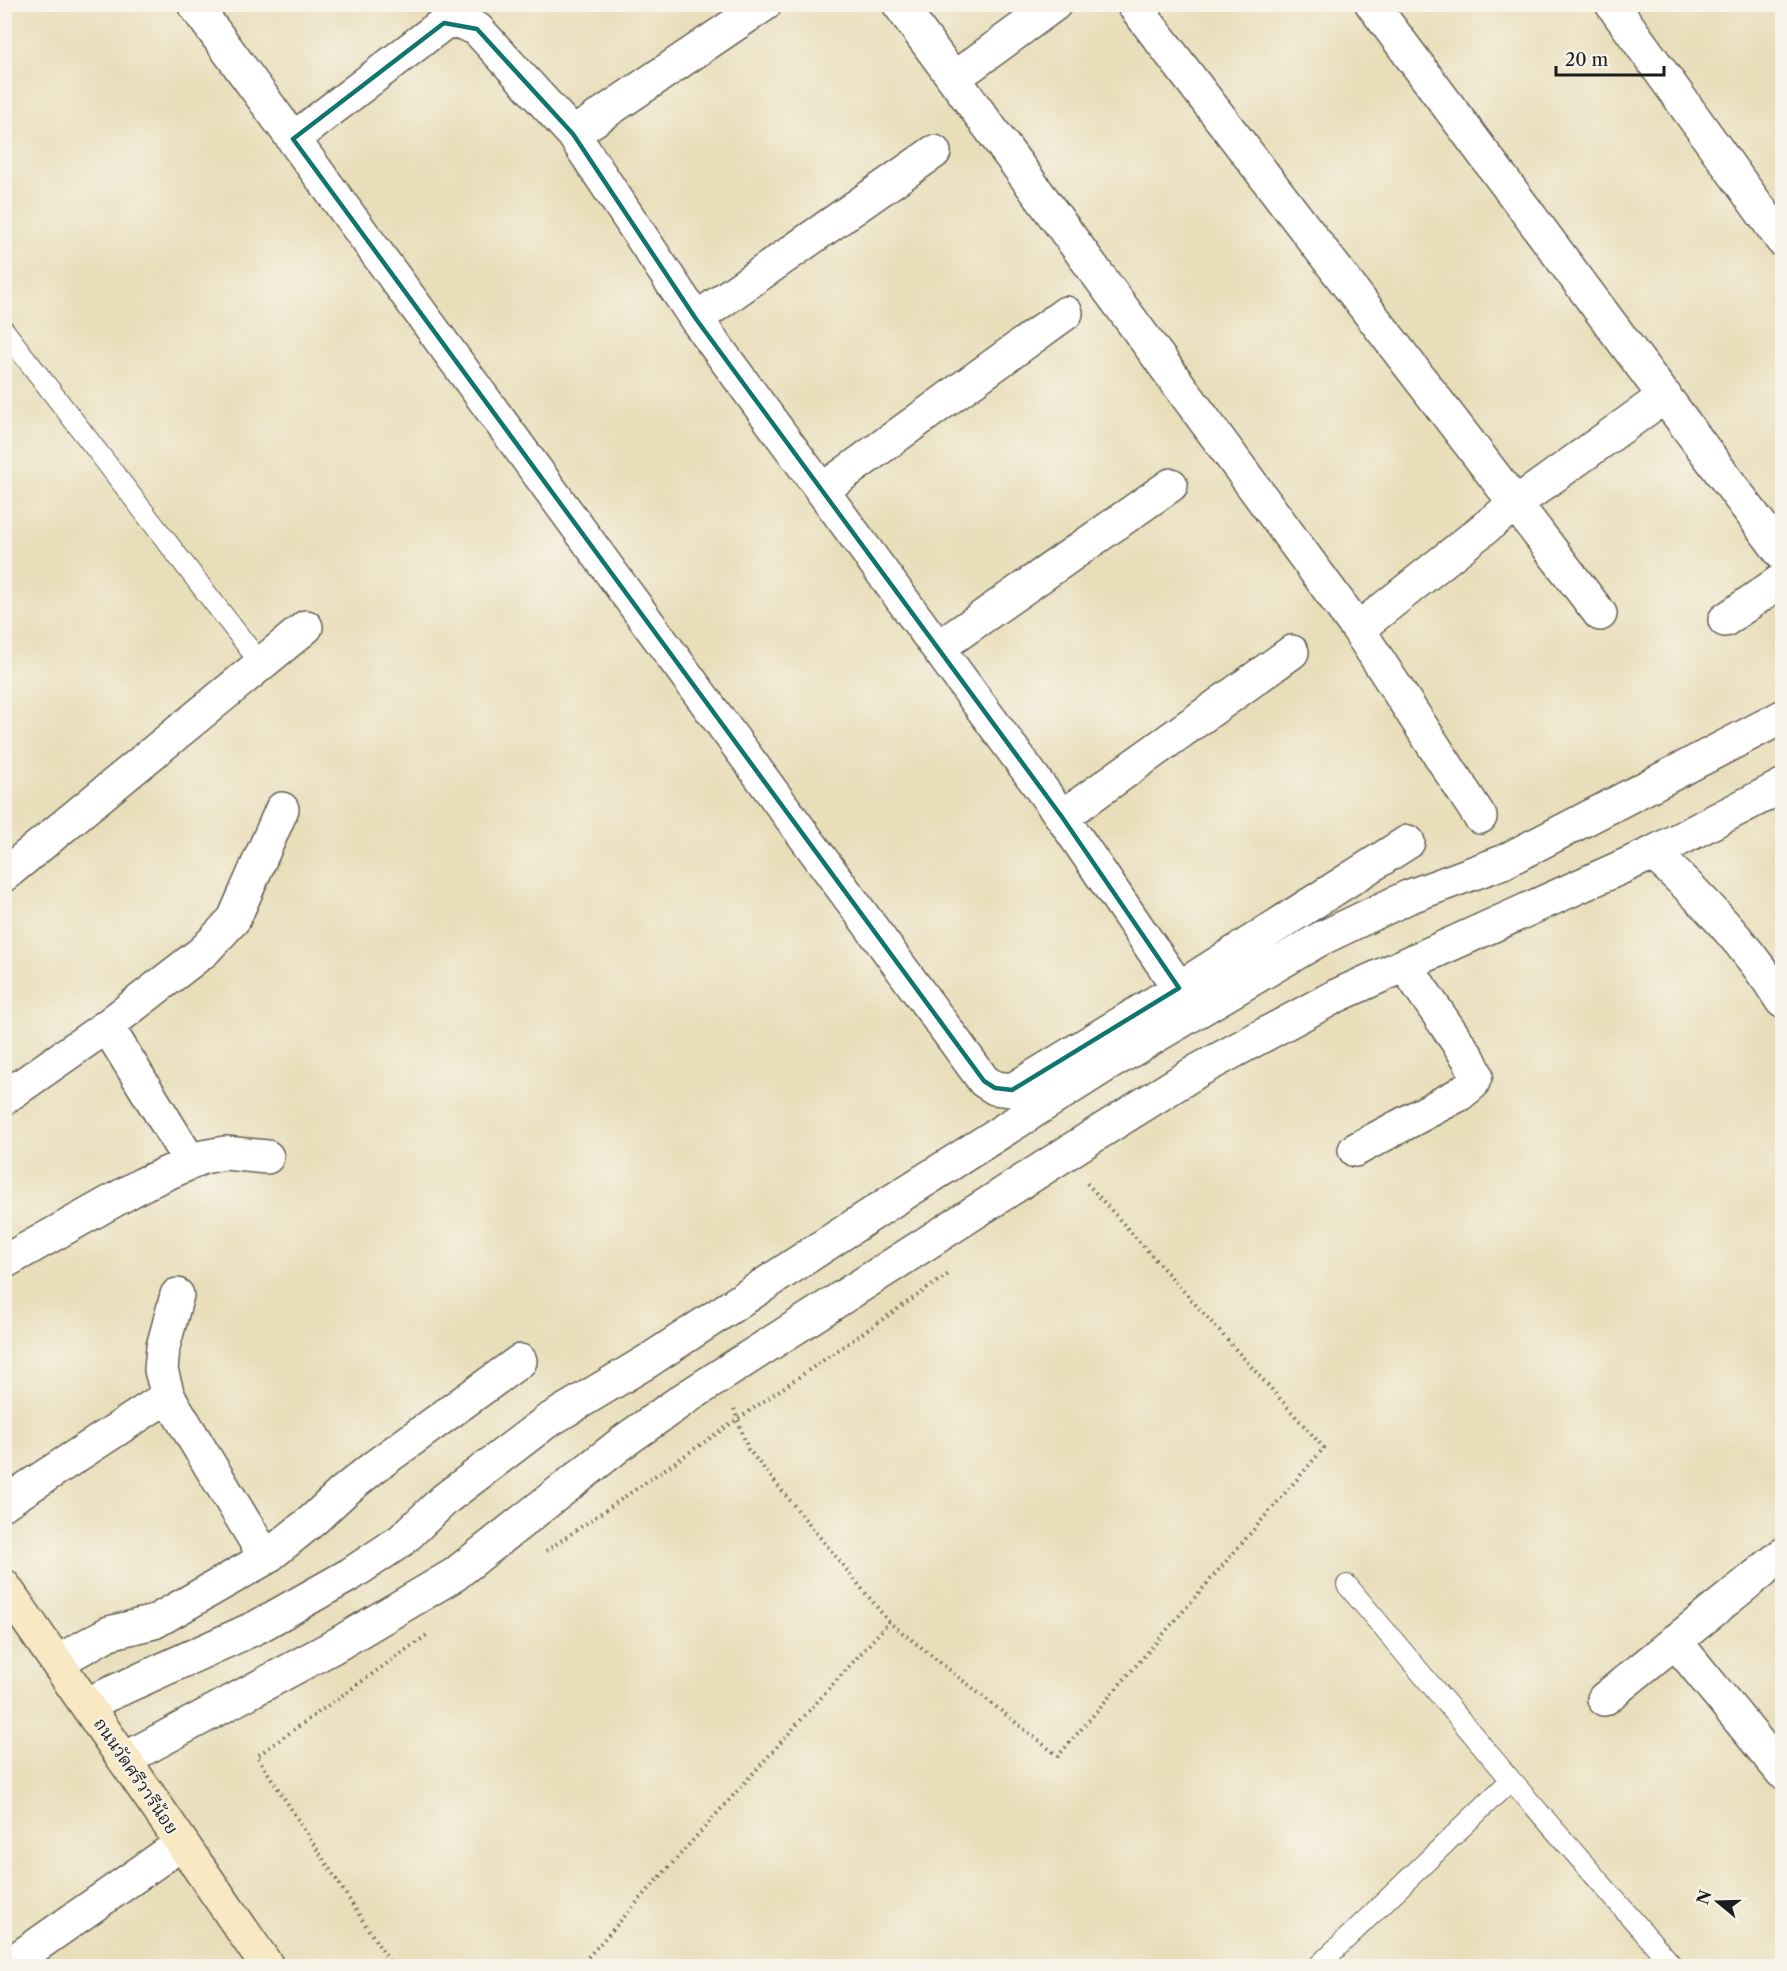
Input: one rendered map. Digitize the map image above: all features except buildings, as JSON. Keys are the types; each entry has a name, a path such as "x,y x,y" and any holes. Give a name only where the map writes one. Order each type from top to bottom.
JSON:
{"main road":[{"name":"ถนนวัดศรีวารีน้อย","path":"4,1586 267,1966"}],"street":[{"path":"194,4 984,1081 995,1088 1012,1090 1179,988 1408,842"},
{"path":"573,134 765,4"},
{"path":"899,4 1358,629 1480,817"},
{"path":"954,78 1054,4"},
{"path":"1133,4 1600,614"},
{"path":"1372,4 1782,554"},
{"path":"1612,4 1782,240"},
{"path":"293,139 444,22 457,21 477,29 573,134 696,319 1062,817 1179,988"},
{"path":"696,319 934,152"},
{"path":"822,490 1066,313"},
{"path":"1358,629 1515,504 1665,396"},
{"path":"938,648 1171,485"},
{"path":"1725,620 1782,580"},
{"path":"4,875 306,627"},
{"path":"1062,817 1292,652"},
{"path":"87,1704 257,1627 351,1574 402,1540 445,1499 546,1422 648,1361 889,1203 1103,1067 1320,939 1408,897 1503,862 1782,717"},
{"path":"125,1759 331,1648 454,1575 627,1439 723,1374 1199,1070 1336,996 1653,853 1782,786"},
{"path":"4,1098 107,1026 204,951 234,919 260,864 282,809"},
{"path":"1653,853 1715,912 1762,970 1782,1001"},
{"path":"1355,1150 1460,1094 1472,1084 1476,1074 1469,1059 1405,965"},
{"path":"107,1026 191,1163"},
{"path":"4,1262 143,1184 203,1157 225,1153 267,1157"},
{"path":"177,1295 163,1347 161,1370 168,1396 266,1558"},
{"path":"57,1662 109,1633 154,1622 266,1558 374,1467 520,1361"},
{"path":"4,1503 168,1396"},
{"path":"1604,1700 1782,1555"},
{"path":"1676,1641 1782,1772"},
{"path":"7,1966 181,1844"}],"lane":[{"path":"4,330 261,664"},
{"path":"1347,1585 1511,1780 1673,1966"},
{"path":"1318,1966 1511,1780"}],"path":[{"path":"723,1374 748,1449 889,1622 1058,1756 1323,1448 1084,1181"},
{"path":"537,1557 959,1267"},
{"path":"580,1966 889,1622"},
{"path":"393,1966 257,1756 431,1632"}],"highlighted area":[{"path":"444,23 477,29 573,134 696,319 1062,817 1179,988 1012,1090 995,1088 984,1081 293,139"}]}
